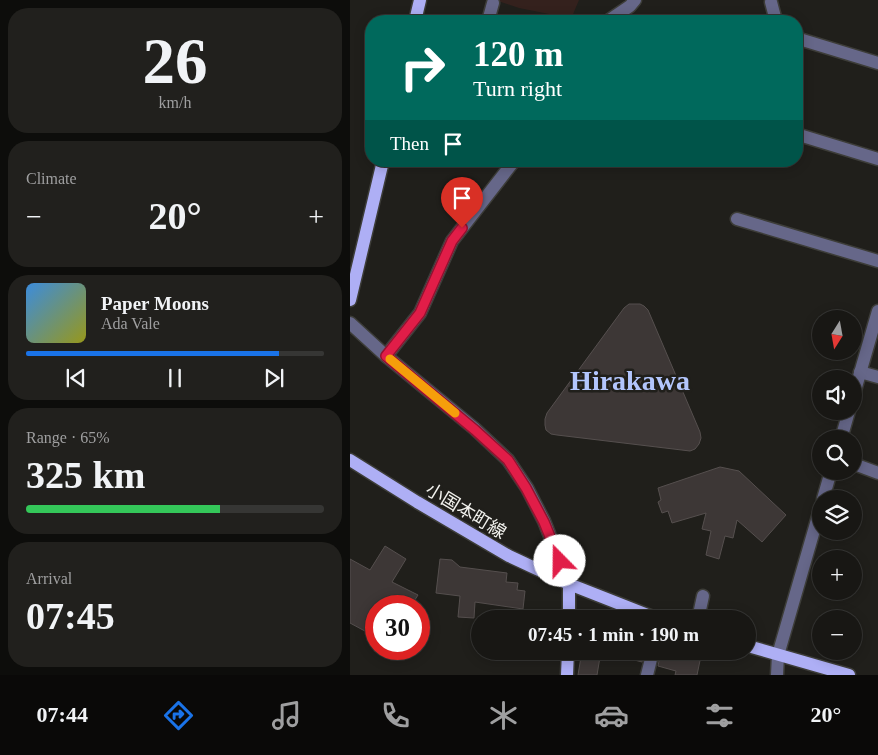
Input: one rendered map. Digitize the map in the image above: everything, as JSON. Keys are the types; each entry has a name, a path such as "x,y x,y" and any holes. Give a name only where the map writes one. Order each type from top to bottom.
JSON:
{"main road":[{"path":"416,15 420,0"},
{"path":"350,300 381,167"},
{"name":"小国本町線","path":"350,460 509,556 568,584 635,610"},
{"path":"568,584 569,610"},
{"path":"756,648 849,675"},
{"path":"567,675 568,660"}],"street":[{"path":"617,15 635,0"},
{"path":"771,2 774,15"},
{"path":"490,15 493,3"},
{"path":"803,40 878,63"},
{"path":"803,136 878,159"},
{"path":"386,356 420,313 452,241 509,167"},
{"path":"737,218 878,261"},
{"path":"861,370 876,325 878,310"},
{"path":"350,323 508,460 526,488 544,522 568,584"},
{"path":"862,373 878,377"},
{"path":"862,467 878,473"},
{"path":"777,675 778,655 812,537"},
{"path":"700,610 703,596"},
{"path":"647,675 651,660"}],"shaded area":[{"path":"495,0 579,0 573,15 552,15 519,8"}],"building":[{"path":"629,304 640,304 648,310 700,432 701,438 695,449 690,451 557,435 551,434 546,430 545,419 547,413 624,308"},
{"path":"720,467 739,471 786,515 762,542 737,520 733,538 725,536 719,559 706,555 711,531 702,529 706,513 672,523 668,511 662,513 658,502 661,500 658,488"},
{"path":"385,546 406,559 392,582 418,595 365,595 365,631 350,623 350,559 370,570"},
{"path":"440,559 452,560 460,567 507,573 506,582 518,583 517,590 525,591 523,609 475,602 474,610 471,610 471,618 458,617 460,596 436,593"},
{"path":"580,660 600,660 597,675 578,675"},
{"path":"659,660 700,660 697,675 675,675 676,671 658,666"}],"slow traffic":[{"path":"390,359 455,413"}],"district":[{"name":"Hirakawa","path":"630,380"}],"route":[{"path":"462,228 452,241 420,313 386,356 508,460 526,488 544,522 560,561"}]}
